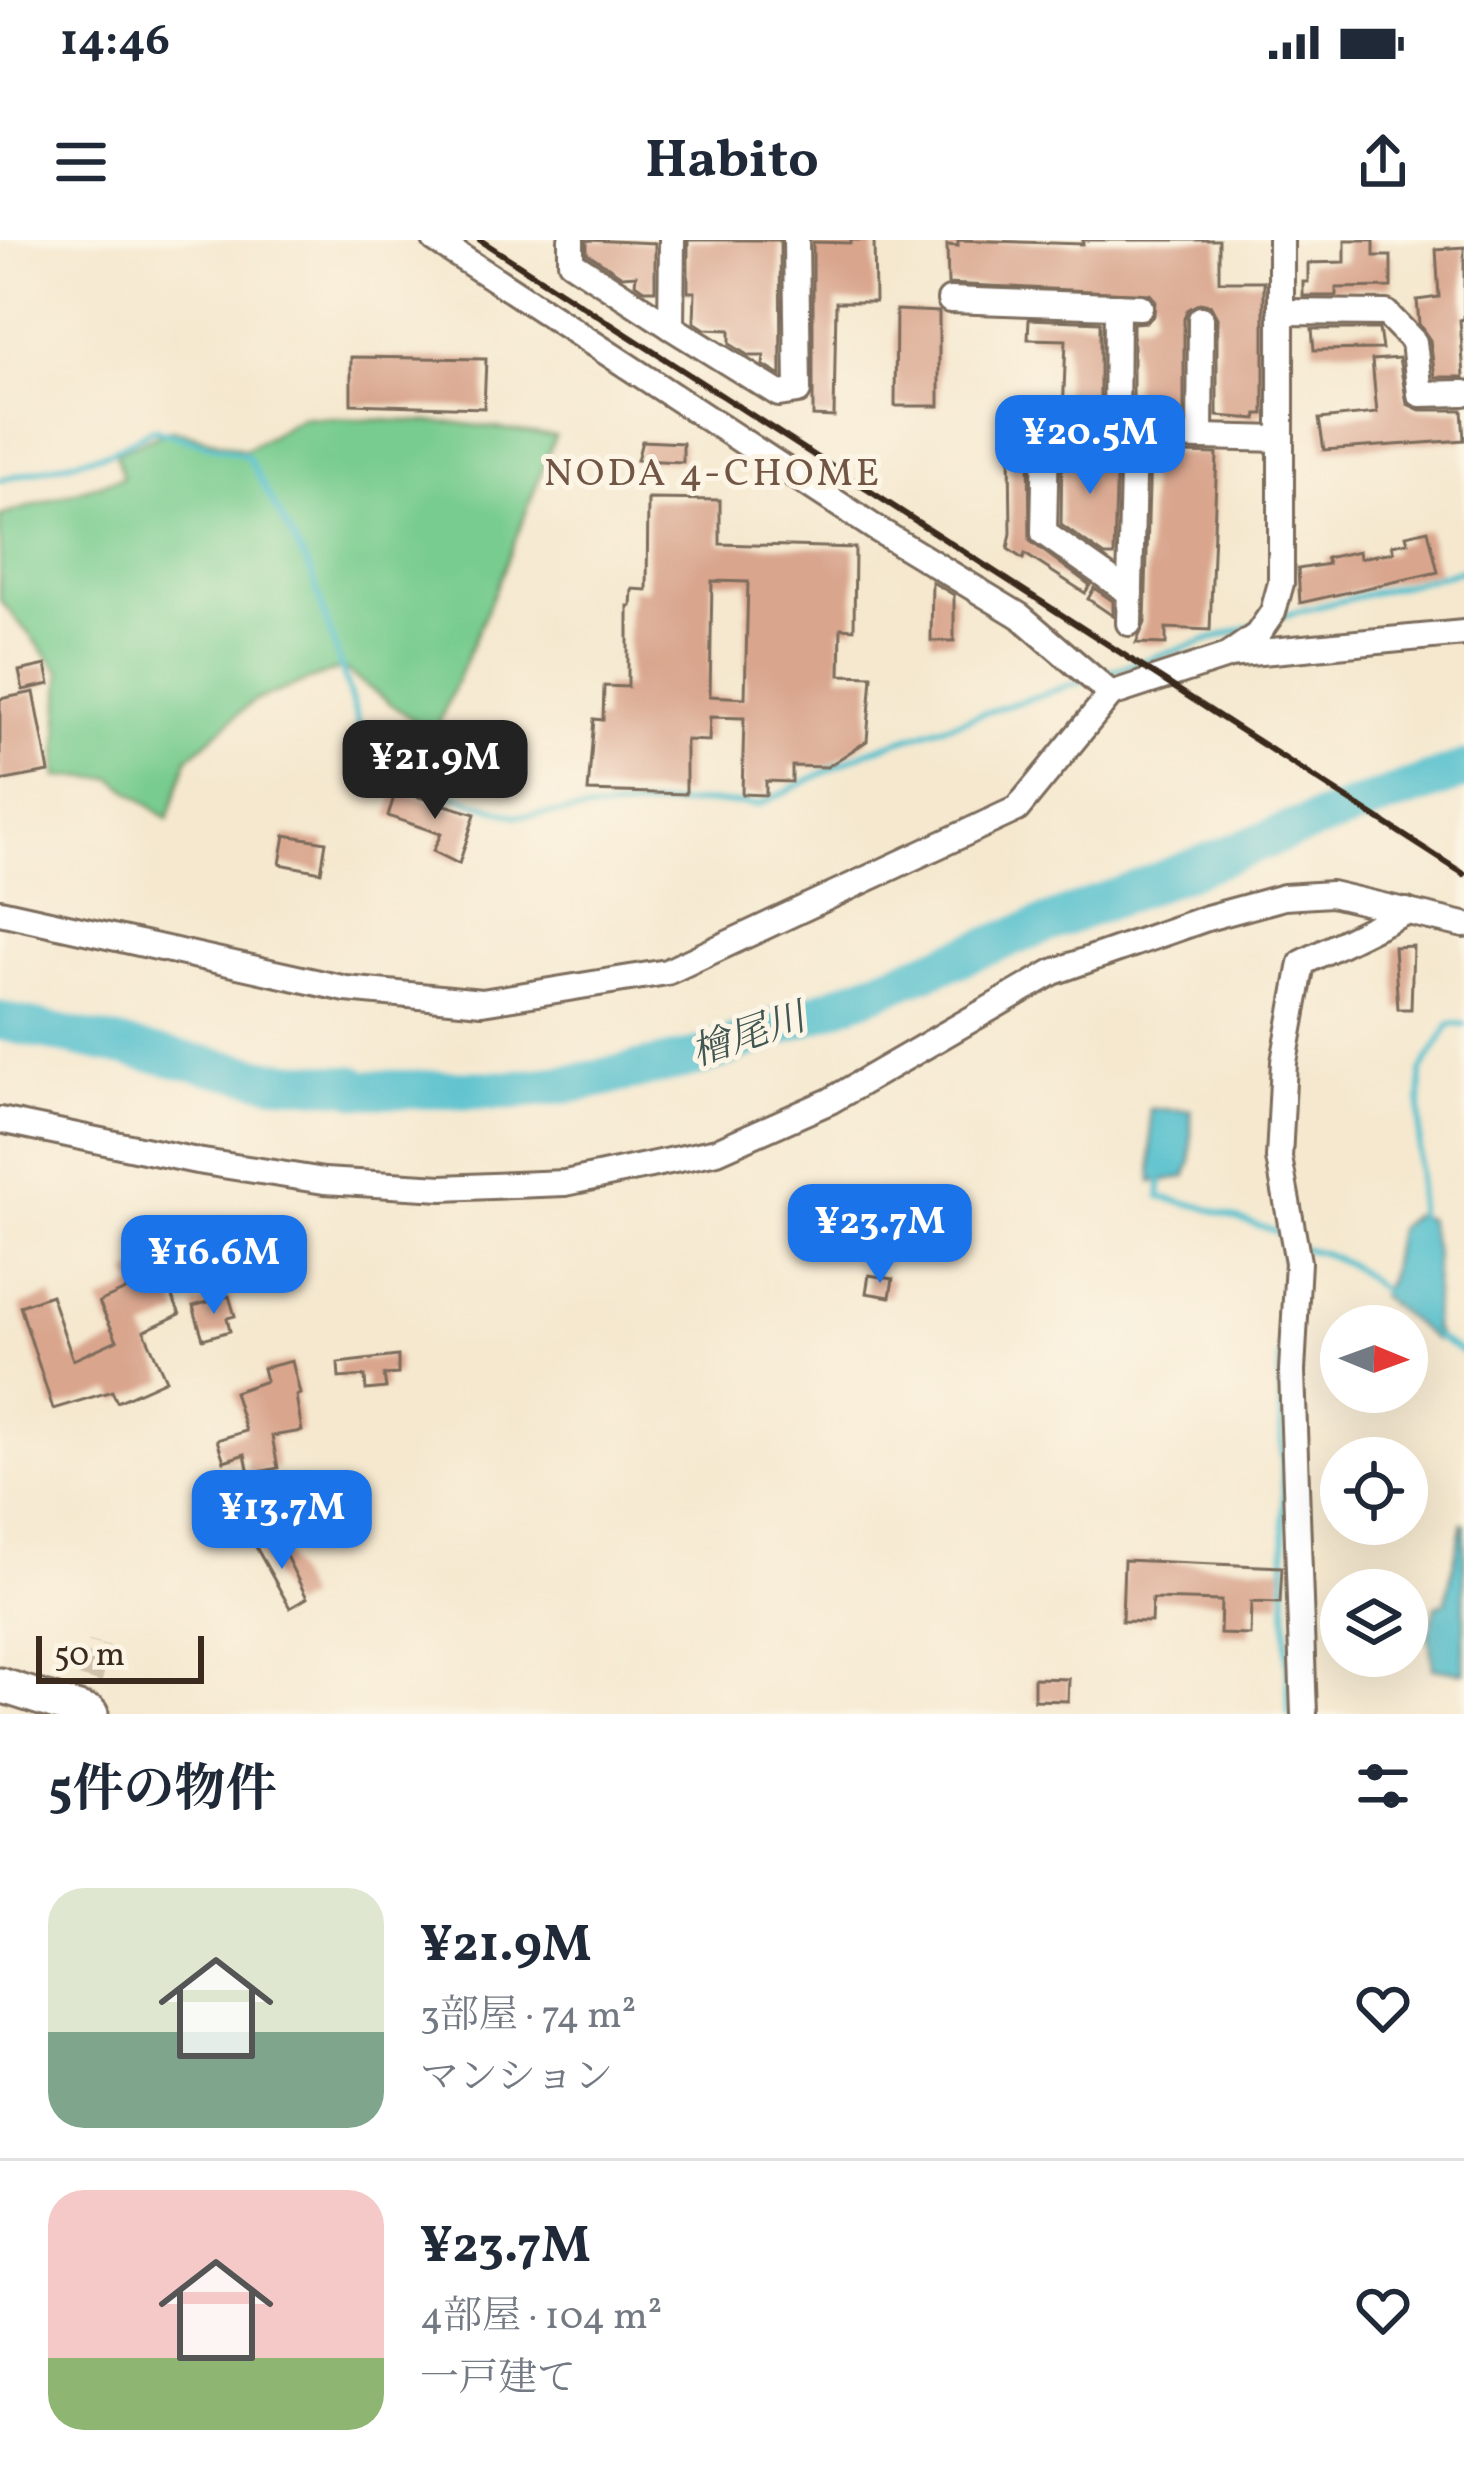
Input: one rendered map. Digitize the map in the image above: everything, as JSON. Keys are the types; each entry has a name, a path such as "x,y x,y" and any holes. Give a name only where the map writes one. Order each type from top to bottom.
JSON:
{"main road":[{"path":"0,1685 91,1714"}],"street":[{"path":"435,240 875,528 1019,616 1111,694"},
{"path":"572,240 571,262 779,394 798,391 796,240"},
{"path":"670,326 672,240"},
{"path":"1227,656 1257,635 1273,612 1281,583 1280,240"},
{"path":"950,300 996,291 1128,307 1129,623"},
{"path":"1281,312 1386,313 1414,342 1420,394 1464,393"},
{"path":"1200,437 1201,319"},
{"path":"1130,593 1044,533 1046,433 1281,439"},
{"path":"0,912 346,989 482,1002 667,972 1017,809 1111,694 1227,656 1464,633"},
{"path":"0,1120 197,1161 324,1181 442,1188 565,1184 717,1151 830,1101 1053,971 1207,917 1284,897 1330,894 1464,925"},
{"path":"1304,1714 1292,1370 1298,1262 1279,1158 1284,1062 1303,963 1407,910"}],"green space":[{"path":"303,417 457,423 555,436 434,735 342,668 253,701 188,758 168,819 112,778 57,777 61,672 0,600 0,516 123,477 116,453 172,429 245,450"}],"water":[{"path":"1150,1109 1191,1110 1191,1162 1185,1177 1152,1182"},
{"path":"1413,1215 1427,1218 1436,1256 1435,1340 1428,1334 1428,1305 1391,1305 1380,1296 1389,1278 1397,1228"},
{"path":"1462,1523 1464,1673 1433,1668 1429,1637 1435,1607 1446,1601"}],"building":[{"path":"587,240 655,243 655,290 644,290 635,284 636,275 622,276 587,253"},
{"path":"688,240 780,240 781,376 763,365 764,356 749,356 730,344 730,330 705,329 694,322 695,292 688,292"},
{"path":"874,240 875,302 836,302 834,417 813,416 813,242"},
{"path":"958,240 1083,244 1083,240 1219,240 1219,281 1264,281 1264,414 1257,414 1257,419 1217,416 1217,318 1210,305 1200,303 1187,310 1184,319 1184,420 1133,419 1133,323 1147,322 1154,315 1155,300 1150,294 948,284 947,245 958,246"},
{"path":"1345,240 1374,240 1374,256 1391,256 1391,287 1336,288 1336,296 1303,296 1308,263 1345,262"},
{"path":"1464,247 1464,319 1460,320 1464,377 1435,377 1417,300 1439,297 1436,249"},
{"path":"896,310 939,312 939,406 895,406"},
{"path":"1029,319 1100,322 1100,418 1097,414 1063,416 1066,340 1028,339"},
{"path":"1312,329 1379,329 1382,349 1314,350"},
{"path":"351,357 486,359 484,408 351,404"},
{"path":"1399,358 1407,404 1420,410 1462,410 1464,440 1324,450 1319,419 1377,413 1372,360"},
{"path":"642,441 683,443 683,462 637,460"},
{"path":"1010,449 1029,449 1030,541 1090,585 1085,593 1025,554 1023,559 1008,549"},
{"path":"1062,450 1117,452 1114,556 1105,556 1061,525"},
{"path":"1150,452 1217,454 1210,630 1166,628 1166,644 1136,643 1145,623"},
{"path":"648,499 720,500 720,544 855,548 854,629 841,628 840,675 872,676 867,741 827,767 792,766 792,782 766,781 766,795 742,794 744,718 710,717 709,741 686,740 686,794 588,791 594,719 603,720 604,686 628,687 632,589 647,590","holes":["712,581 748,582 745,698 710,696"]},
{"path":"1428,530 1438,572 1300,603 1298,569 1328,564 1326,558 1359,551 1360,558 1394,552 1392,545 1408,542 1406,535"},
{"path":"932,582 954,595 954,641 931,641"},
{"path":"1094,588 1113,601 1113,616 1088,599"},
{"path":"46,665 50,684 23,690 19,671"},
{"path":"34,692 49,772 0,781 0,699"},
{"path":"396,790 475,814 459,864 433,851 441,834 388,816"},
{"path":"285,835 326,842 321,872 280,864"},
{"path":"1413,946 1411,1009 1398,1009 1394,947"},
{"path":"156,1261 180,1314 144,1331 166,1380 117,1402 112,1391 53,1409 20,1306 51,1295 73,1360 117,1340 99,1302 134,1286 128,1273"},
{"path":"869,1275 893,1279 890,1297 866,1293"},
{"path":"229,1296 235,1316 227,1318 230,1331 203,1339 193,1306"},
{"path":"398,1356 398,1374 384,1375 386,1388 366,1390 365,1376 339,1378 338,1363"},
{"path":"292,1361 302,1431 272,1436 278,1468 249,1474 245,1454 224,1461 217,1440 246,1431 234,1392 266,1381 263,1368"},
{"path":"276,1536 307,1598 290,1608 256,1547"},
{"path":"1124,1560 1282,1567 1280,1603 1251,1602 1250,1635 1220,1634 1221,1601 1152,1599 1151,1622 1122,1621"},
{"path":"1034,1678 1069,1679 1068,1701 1034,1700"}],"waterway":[{"path":"0,480 111,452 153,429 247,456 311,572 373,769 516,816 711,802 758,805 868,751 1086,680"},
{"path":"1281,616 1464,570"},
{"path":"1099,675 1252,626"},
{"name":"檜尾川","path":"0,1021 272,1079 358,1089 514,1090 577,1083 700,1057 1292,830 1464,770"},
{"path":"1418,1216 1421,1071 1450,1024 1464,1024"},
{"path":"1161,1182 1160,1197 1281,1233 1289,1714"},
{"path":"1303,1249 1346,1264 1382,1291"},
{"path":"1436,1337 1464,1353"}],"tunnel":[{"path":"80,1714 100,1644"}],"railway":[{"path":"480,240 1464,874"}],"district":[{"name":"NODA 4-CHOME","path":"713,475"}]}
